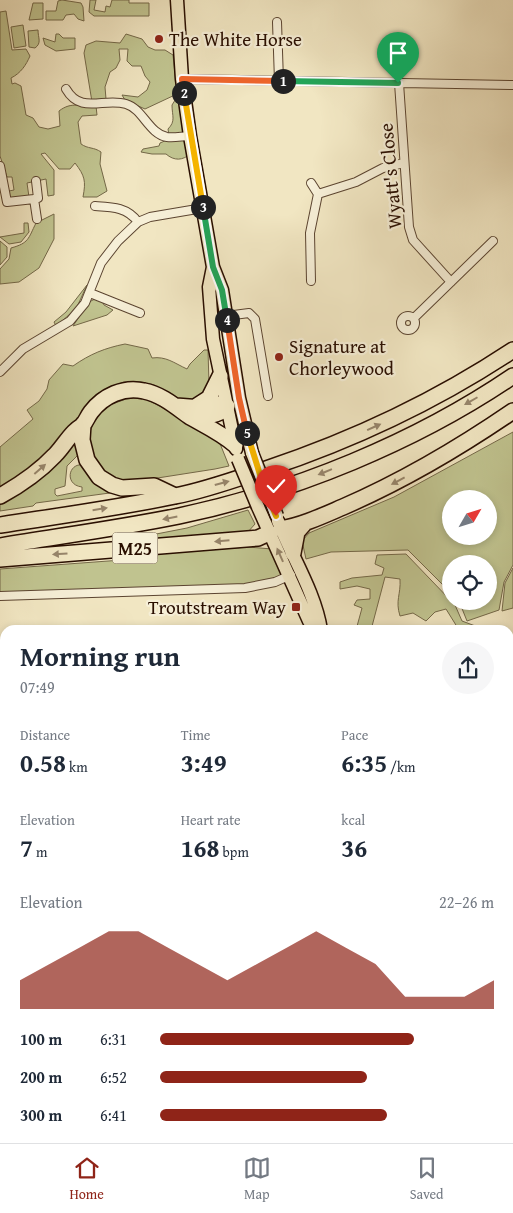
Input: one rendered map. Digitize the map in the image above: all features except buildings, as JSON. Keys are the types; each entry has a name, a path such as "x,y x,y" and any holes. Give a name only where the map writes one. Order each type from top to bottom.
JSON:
{"highway":[{"name":"M25","path":"0,525 175,496 240,478 310,455 389,420 453,387 513,350"},
{"path":"192,412 209,398 220,376"},
{"name":"M25","path":"0,546 181,515 277,490 319,475 395,442 453,412 513,376"},
{"path":"0,496 16,487 44,466 75,430 83,424 100,401 110,395 128,390 144,391 202,417 220,412 227,406"},
{"name":"M25","path":"0,559 258,538 276,526 304,524 373,494 475,436 513,411"},
{"path":"192,412 222,434 236,452"},
{"path":"83,424 82,440 86,460 98,477 122,488 154,486 175,496"},
{"path":"295,558 297,532 304,524"}],"main road":[{"path":"177,0 182,79 190,136 213,267 222,290 242,415 290,577 312,625"},
{"path":"213,267 209,287 213,339 236,452 262,507 295,558 319,617 320,625"},
{"path":"227,406 231,399 232,360"},
{"path":"227,406 237,410 242,415"},
{"path":"262,481 262,507"}],"street":[{"path":"277,22 279,81"},
{"path":"182,79 513,85"},
{"name":"Wyatt's Close","path":"398,83 409,227 413,240 451,282"},
{"path":"66,89 71,97 80,102 91,104 124,103 134,108 161,135 168,137 190,136"},
{"path":"318,194 356,182 383,168 404,163"},
{"path":"0,166 4,203 38,198 36,181"},
{"path":"311,183 318,194 310,233 311,281"},
{"path":"34,199 37,219"},
{"path":"98,205 124,209 134,215 138,222"},
{"path":"0,372 23,349 70,321 81,309 90,293 102,263 118,241 138,222 150,217 203,208"},
{"path":"414,318 493,241"},
{"path":"90,293 140,313"},
{"path":"209,300 217,311 226,316"},
{"path":"213,339 217,323 226,316 249,313 255,319 268,396"},
{"path":"290,577 295,558"},
{"path":"0,596 245,588 290,577 305,582"}],"green space":[{"path":"90,0 96,0 94,10 105,12 106,6 110,7 112,0 129,0 129,3 149,3 149,16 94,16 89,12"},
{"path":"58,1 81,3 84,21 78,19 74,14 66,15 63,20 46,20 46,11 56,11"},
{"path":"33,3 43,3 43,19 29,20"},
{"path":"6,11 12,50 26,49 30,56 18,74 11,78 12,84 15,83 21,86 26,115 33,118 39,127 48,129 60,126 59,111 68,106 96,106 97,115 82,116 78,122 81,144 101,152 100,164 107,191 97,197 83,197 84,179 75,163 70,169 59,169 45,153 41,154 54,170 54,195 48,196 46,179 27,183 29,197 12,198 9,195 9,191 14,190 12,177 7,177 0,156 0,12"},
{"path":"23,25 26,46 14,48 11,27"},
{"path":"38,30 38,44 35,48 29,47 28,31"},
{"path":"56,34 63,38 75,38 75,49 56,51 45,45 43,38 55,42"},
{"path":"126,34 142,39 148,47 155,50 165,50 173,55 177,94 145,109 125,100 122,95 138,97 147,90 150,82 141,66 132,66 127,61 128,49 119,49 120,60 116,68 110,72 105,87 106,99 92,102 84,53 86,45 96,41 120,43"},
{"path":"177,97 180,103 183,131 191,153 185,158 178,159 166,154 141,152 143,149 159,146 160,143 167,140 169,135 168,129 173,121 172,105"},
{"path":"54,214 54,239 39,268 19,282 0,284 0,269 9,259 11,248 27,240 36,223"},
{"path":"24,223 28,223 29,232 21,242 9,244 0,237 24,233"},
{"path":"0,241 7,247 7,257 0,265"},
{"path":"87,285 76,309 56,326 54,322 66,312"},
{"path":"95,299 102,301 104,305 113,310 107,315 73,326 89,302"},
{"path":"125,344 148,349 152,358 166,359 187,369 204,350 208,350 209,384 207,393 193,401 178,400 154,385 141,382 124,382 110,387 97,394 74,425 42,461 0,489 0,447 33,419 27,410 39,401 47,389 49,380 63,364 73,366 98,352"},
{"path":"141,397 219,441 229,466 132,482 119,482 100,470 89,447 89,434 94,422 100,412 107,406 126,399"},
{"path":"513,432 513,565 504,582 499,610 467,621 463,610 497,610 497,555 442,555 442,584 408,550 331,552 306,559 302,541 309,533 394,497"},
{"path":"79,436 81,452 67,466 65,486 55,489 55,494 57,496 82,491 82,487 72,482 70,474 74,467 79,465 84,465 117,492 36,503 33,506 0,511 0,500"},
{"path":"248,510 255,524 247,533 100,545 187,528"},
{"path":"248,547 272,549 282,571 281,577 245,585 0,594 0,569 149,558 157,554"},
{"path":"406,554 442,591 442,610 435,612 426,621 413,613 400,616 398,606 400,579 385,577 372,625 357,625 362,608 354,605 357,600 370,599 370,589 357,586 340,589 340,582 352,578 382,575 384,568 375,564 377,555"},
{"path":"513,568 513,608 502,611 505,583"},
{"path":"447,610 457,610 462,621 473,625 456,625"}],"place":[{"name":"The White Horse","path":"159,39"},
{"name":"Signature at Chorleywood","path":"279,357"},
{"name":"Troutstream Way","path":"296,607"}],"route":[{"path":"276,516 252,453 242,415 222,290 213,267 182,79 398,83"}]}
